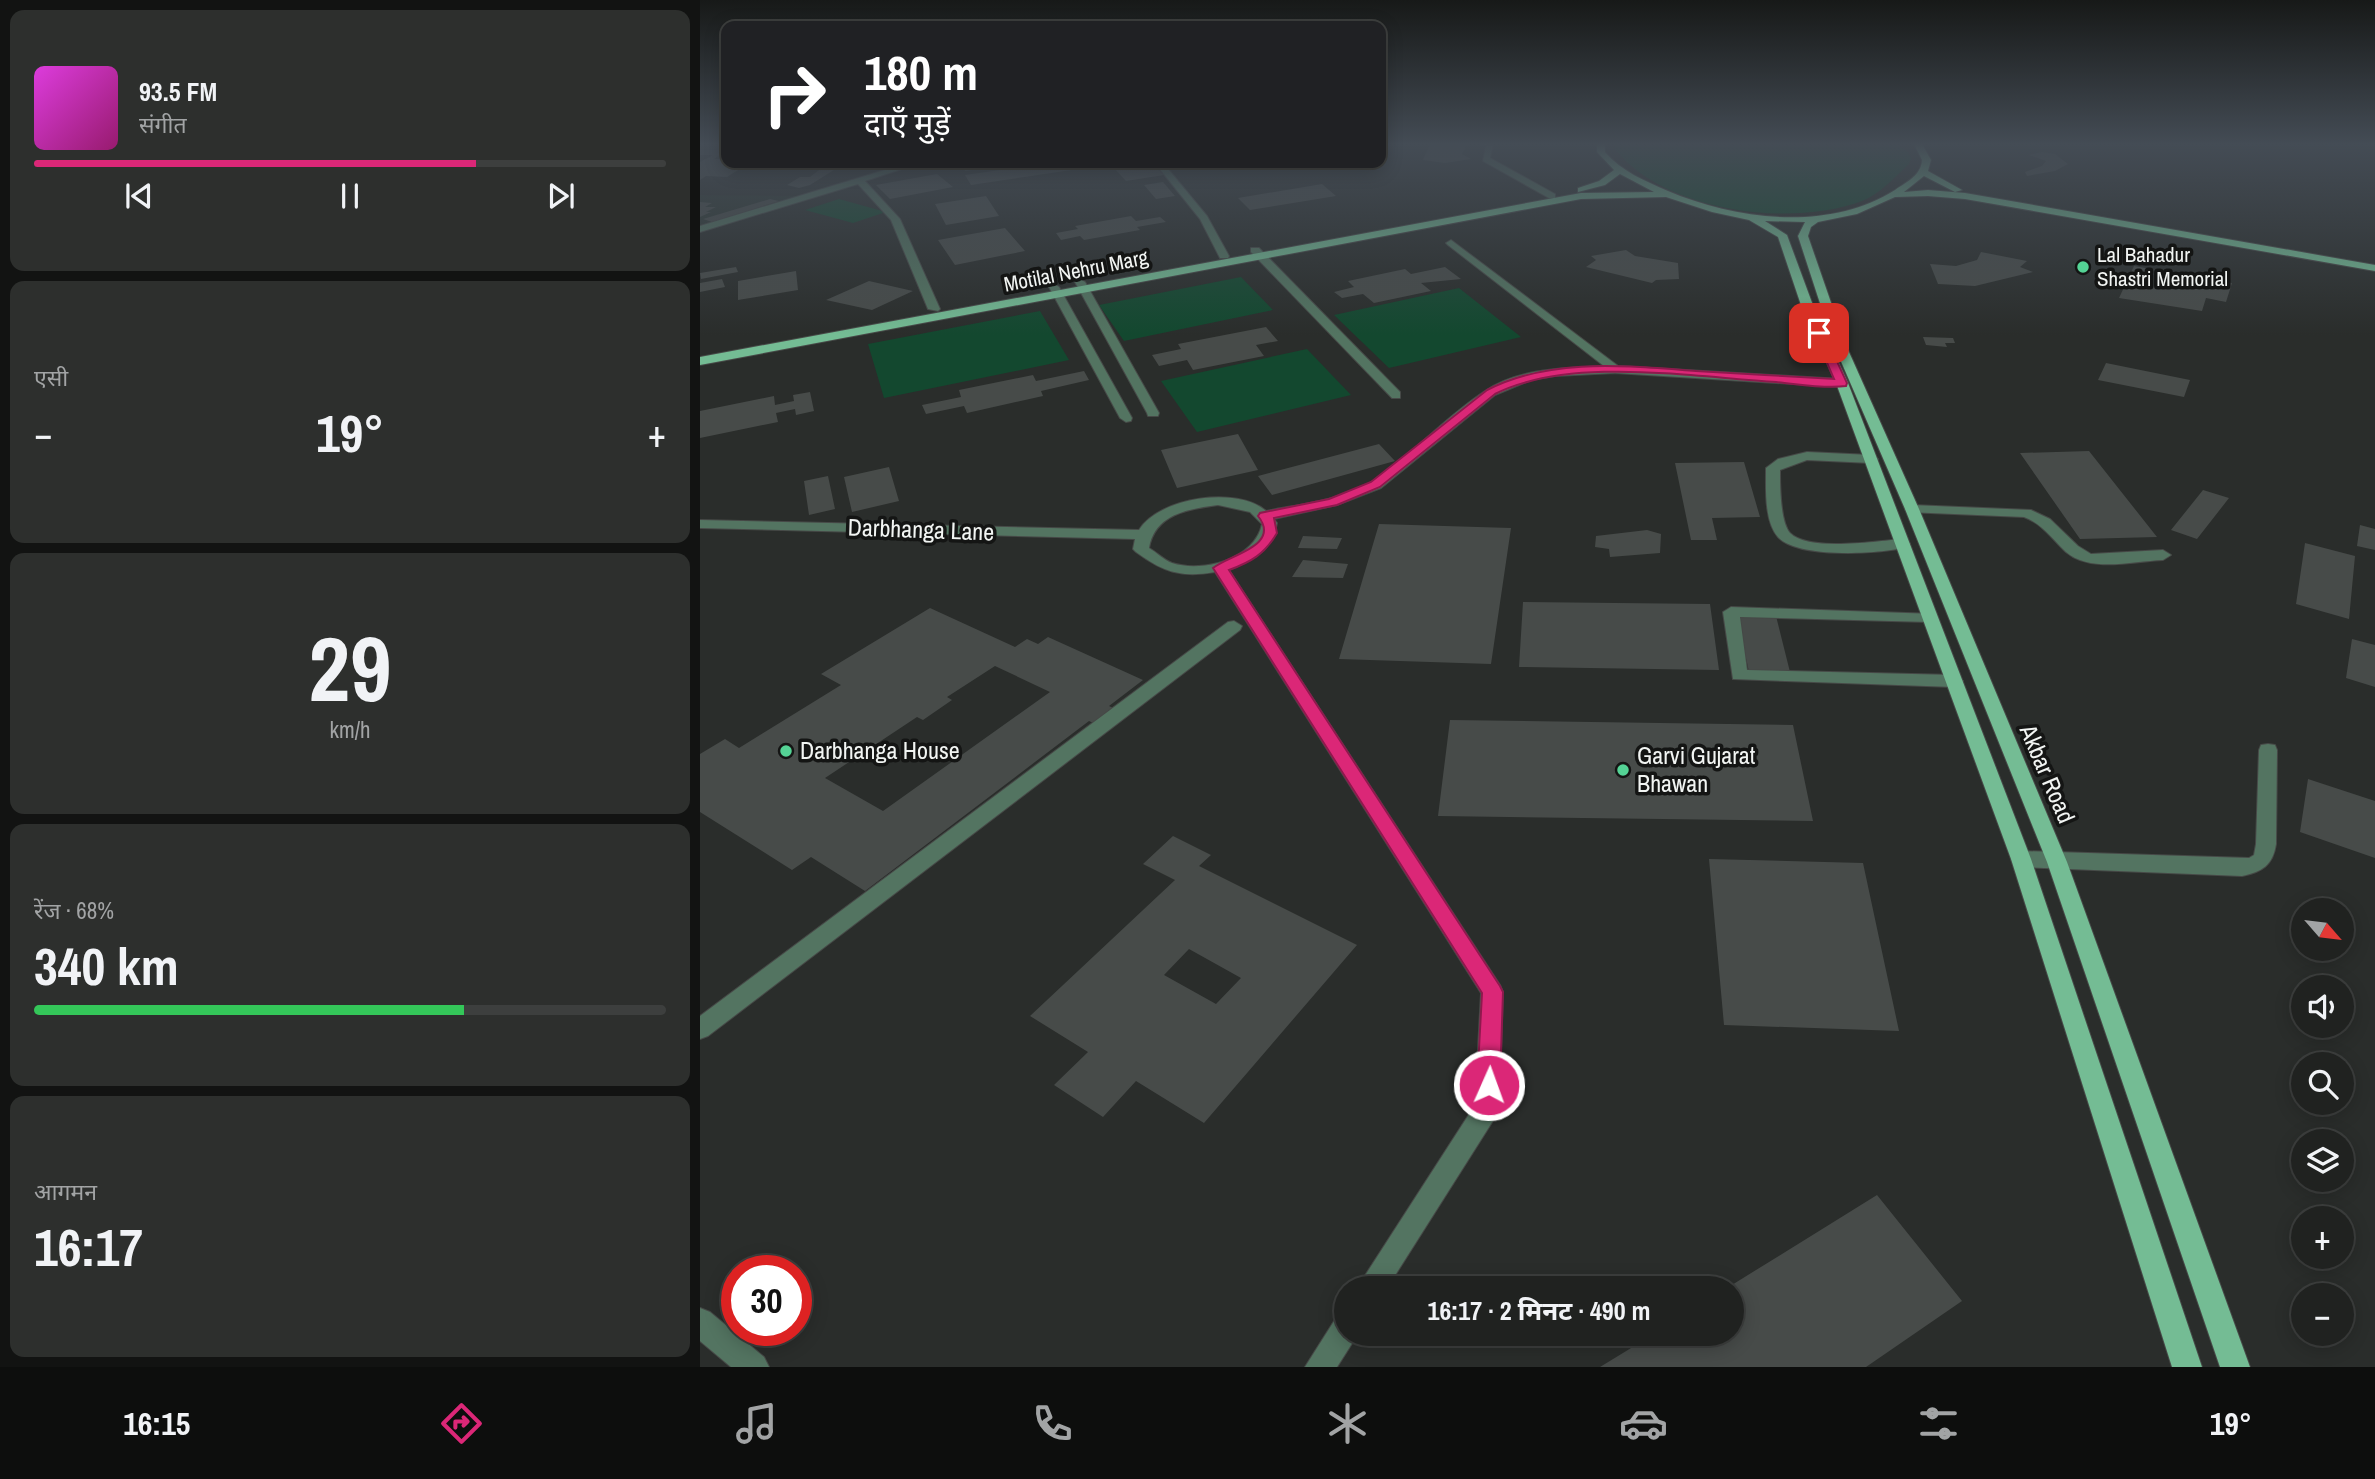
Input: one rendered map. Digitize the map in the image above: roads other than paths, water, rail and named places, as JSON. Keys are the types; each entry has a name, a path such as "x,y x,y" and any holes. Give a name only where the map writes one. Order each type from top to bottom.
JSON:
{"main road":[{"name":"Motilal Nehru Marg","path":"700,352 934,309 1082,286 1491,208"},
{"name":"Motilal Nehru Marg","path":"1082,286 1224,256 1258,253 1514,208"},
{"path":"1708,208 1753,218 1789,219 1822,217 1862,208"},
{"path":"2032,208 2375,268"},
{"path":"2052,208 2375,262"},
{"name":"Akbar Road","path":"1822,217 1804,227 1803,236 1839,343 1912,509 2057,862 2235,1367"},
{"path":"1753,218 1782,235 1808,308 1842,383 1871,459 2021,859 2188,1367"},
{"name":"Motilal Nehru Marg","path":"700,361 1056,290"}],"street":[{"path":"700,229 769,208"},
{"path":"885,208 895,219 934,309"},
{"path":"1196,208 1224,256"},
{"path":"1451,243 1615,369"},
{"path":"1258,253 1396,395"},
{"path":"1082,286 1153,413"},
{"path":"1056,290 1126,418"},
{"path":"1265,516 1332,502 1376,485 1491,392 1507,384 1555,372 1615,369 1842,383"},
{"path":"1871,459 1812,456 1781,461 1773,468 1779,527 1786,537 1814,547 1902,544"},
{"path":"1218,501 1240,503 1259,510 1269,520 1271,533 1262,547 1244,559 1220,568 1194,571 1169,569 1151,561 1141,549 1142,536 1152,522 1170,511 1193,503 1218,501"},
{"path":"1912,509 2026,513 2037,516 2053,527 2080,556 2089,559 2163,555"},
{"name":"Darbhanga Lane","path":"700,524 1142,536"},
{"path":"1220,568 1492,992 1488,1108 1379,1276"},
{"path":"1929,617 1731,612 1739,675 1954,681"},
{"path":"700,1029 1234,626"},
{"path":"2021,859 2242,869 2258,866 2264,858 2266,844 2269,750"},
{"path":"700,1322 754,1367"},
{"path":"1320,1367 1334,1346"}],"place":[{"name":"Lal Bahadur Shastri Memorial","path":"2083,267"},
{"name":"Darbhanga House","path":"786,751"},
{"name":"Garvi Gujarat Bhawan","path":"1623,770"}]}
